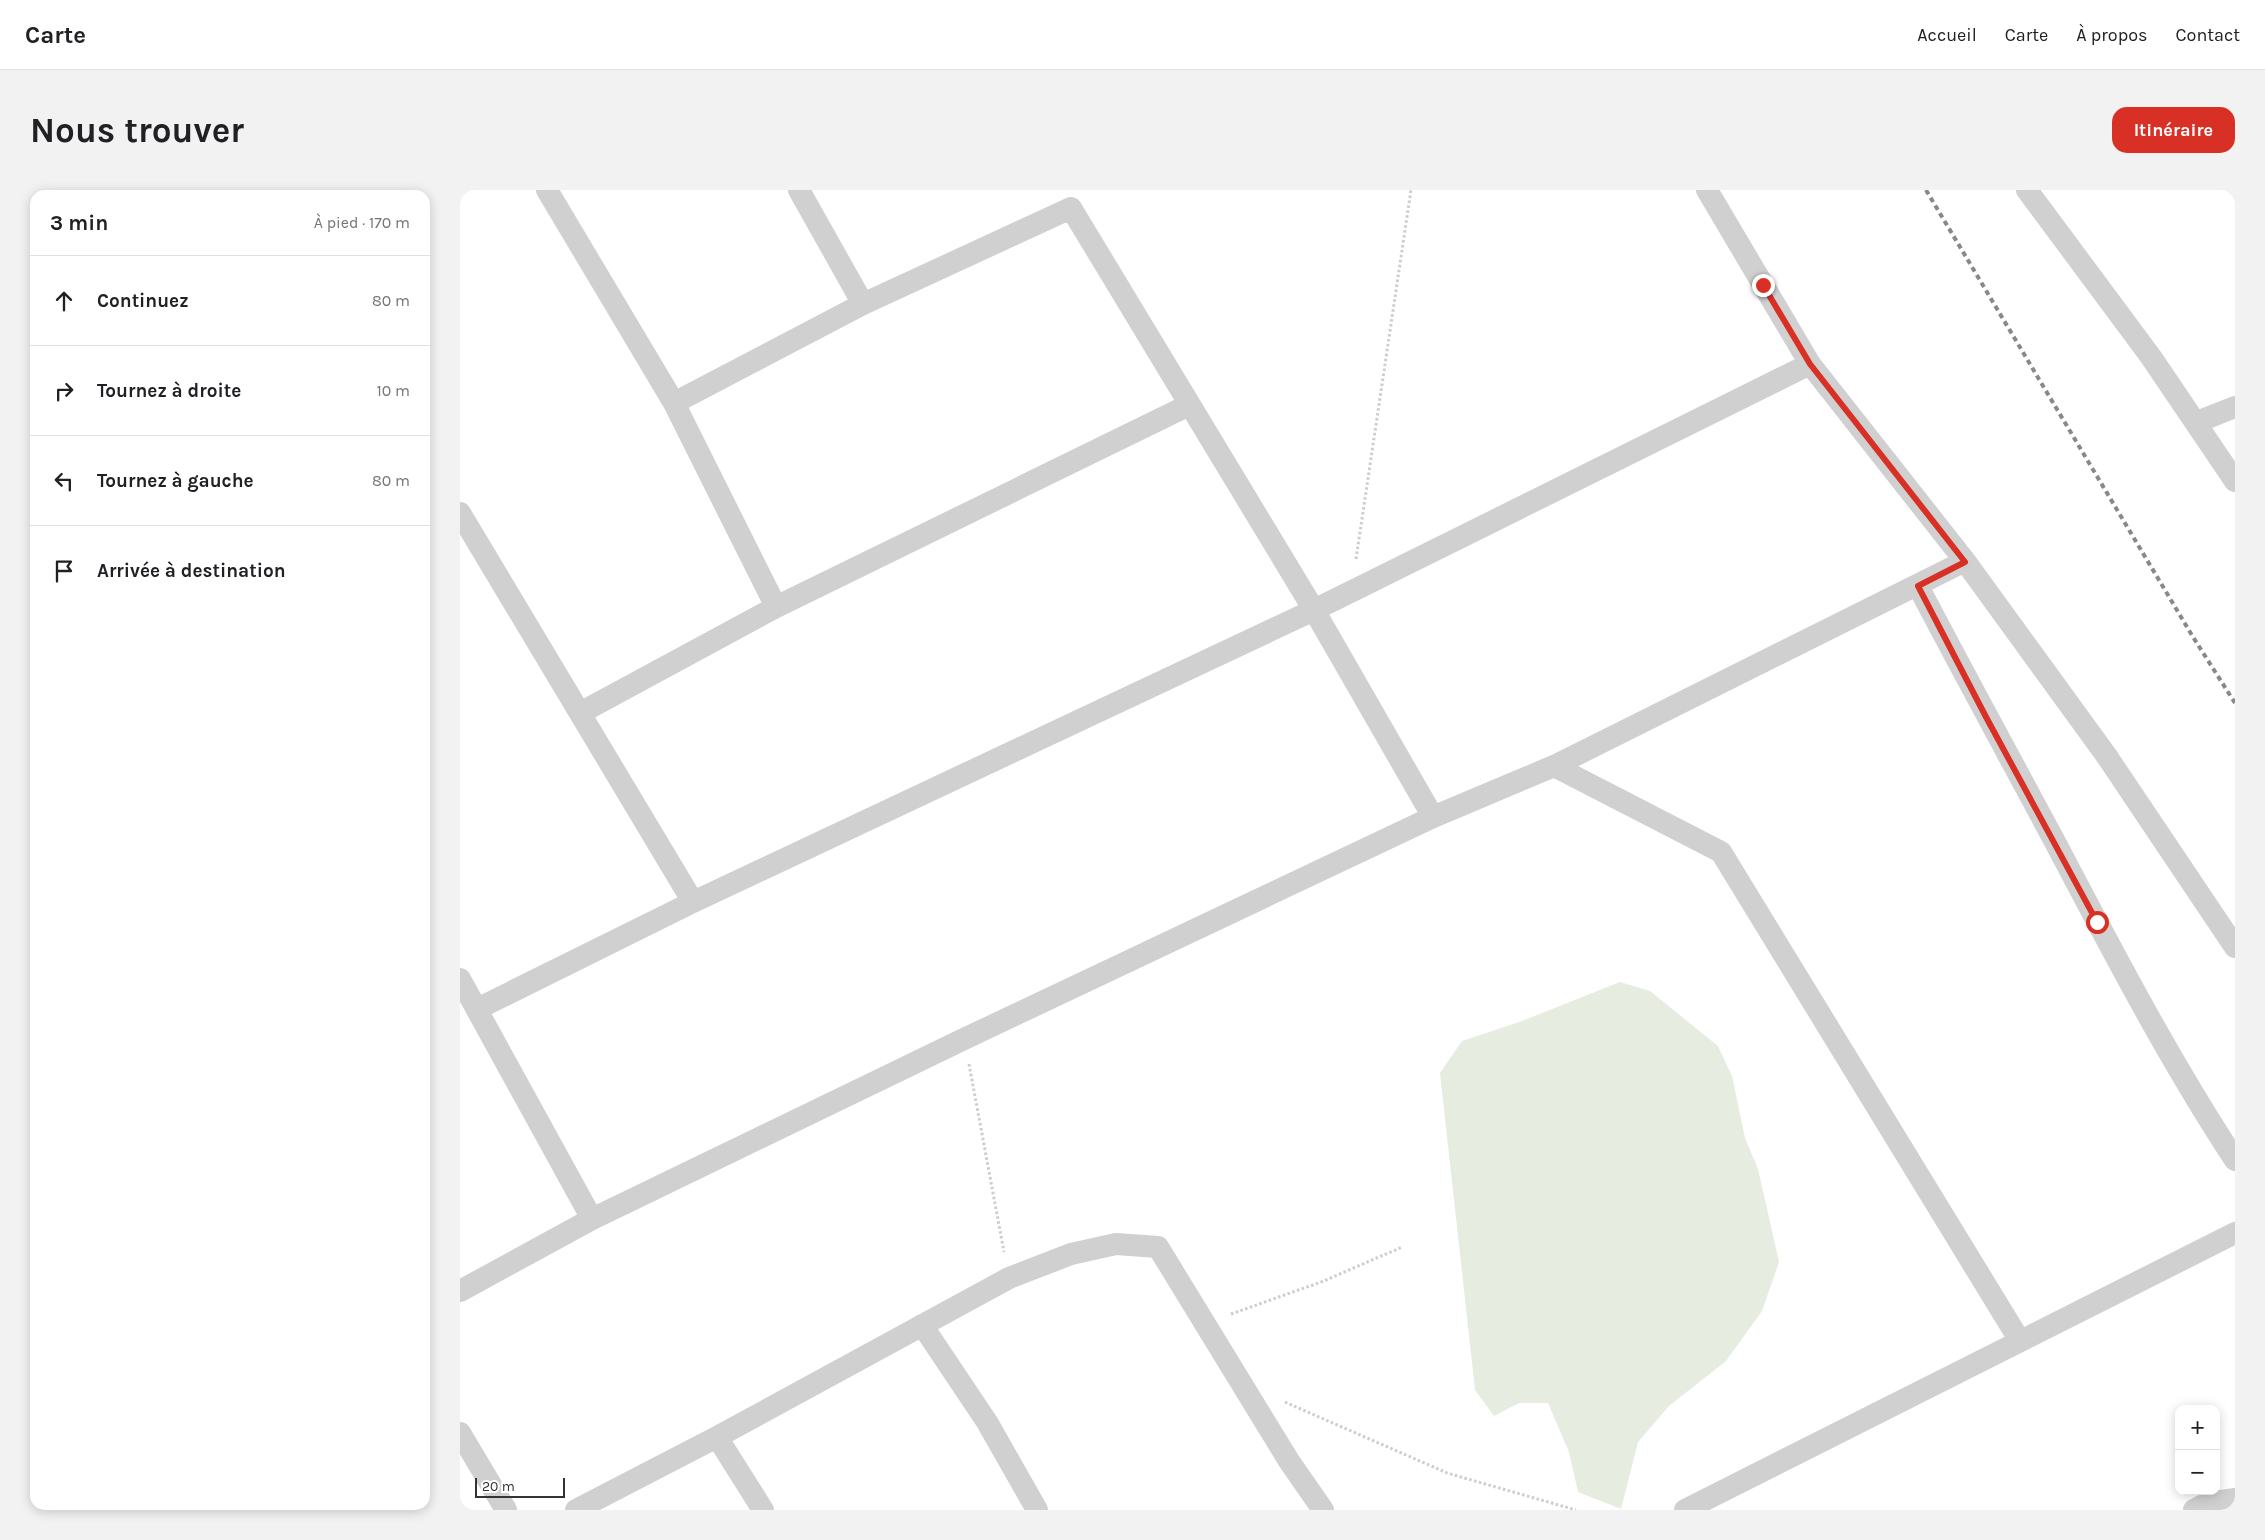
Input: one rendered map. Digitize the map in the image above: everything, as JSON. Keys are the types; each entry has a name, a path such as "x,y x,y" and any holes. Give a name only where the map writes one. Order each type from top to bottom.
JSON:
{"street":[{"path":"547,190 674,403 776,607"},
{"path":"799,190 863,304"},
{"path":"1707,190 1810,364 1965,562 2106,755 2235,947"},
{"path":"2027,190 2074,256 2151,357 2235,480"},
{"path":"674,403 863,304 1072,208 1314,610 1433,817"},
{"path":"477,1009 693,902 1314,610 1810,364"},
{"path":"580,713 776,607 1189,405"},
{"path":"2197,422 2235,407"},
{"path":"460,513 693,902"},
{"path":"460,1291 592,1219 964,1039 1433,817 1554,766 1965,562"},
{"path":"1918,586 1986,717 2142,1006 2196,1100 2235,1160"},
{"path":"1554,766 1721,852 2020,1341"},
{"path":"460,979 592,1219"},
{"path":"1684,1510 2235,1233"},
{"path":"576,1510 716,1437 1009,1278 1071,1254 1116,1244 1158,1247 1289,1461 1323,1510"},
{"path":"922,1325 987,1422 1037,1510"},
{"path":"460,1433 506,1510"},
{"path":"716,1437 764,1510"},
{"path":"2194,1510 2207,1503 2235,1499"}],"path":[{"path":"1351,592 1411,190"},
{"path":"964,1039 1009,1278"},
{"path":"1205,1323 1324,1281 1402,1247"},
{"path":"1242,1383 1447,1474 1576,1510"}],"shaded area":[{"path":"1620,982 1650,991 1718,1046 1732,1076 1745,1138 1758,1169 1779,1262 1762,1311 1726,1361 1669,1406 1638,1442 1621,1509 1578,1492 1569,1452 1548,1403 1519,1403 1494,1416 1475,1390 1440,1073 1462,1041 1522,1021"}],"railway":[{"path":"1926,190 2193,637 2235,703"}],"route":[{"path":"1763,285 1810,364 1965,562 1918,586 1986,717 2097,922"}]}
